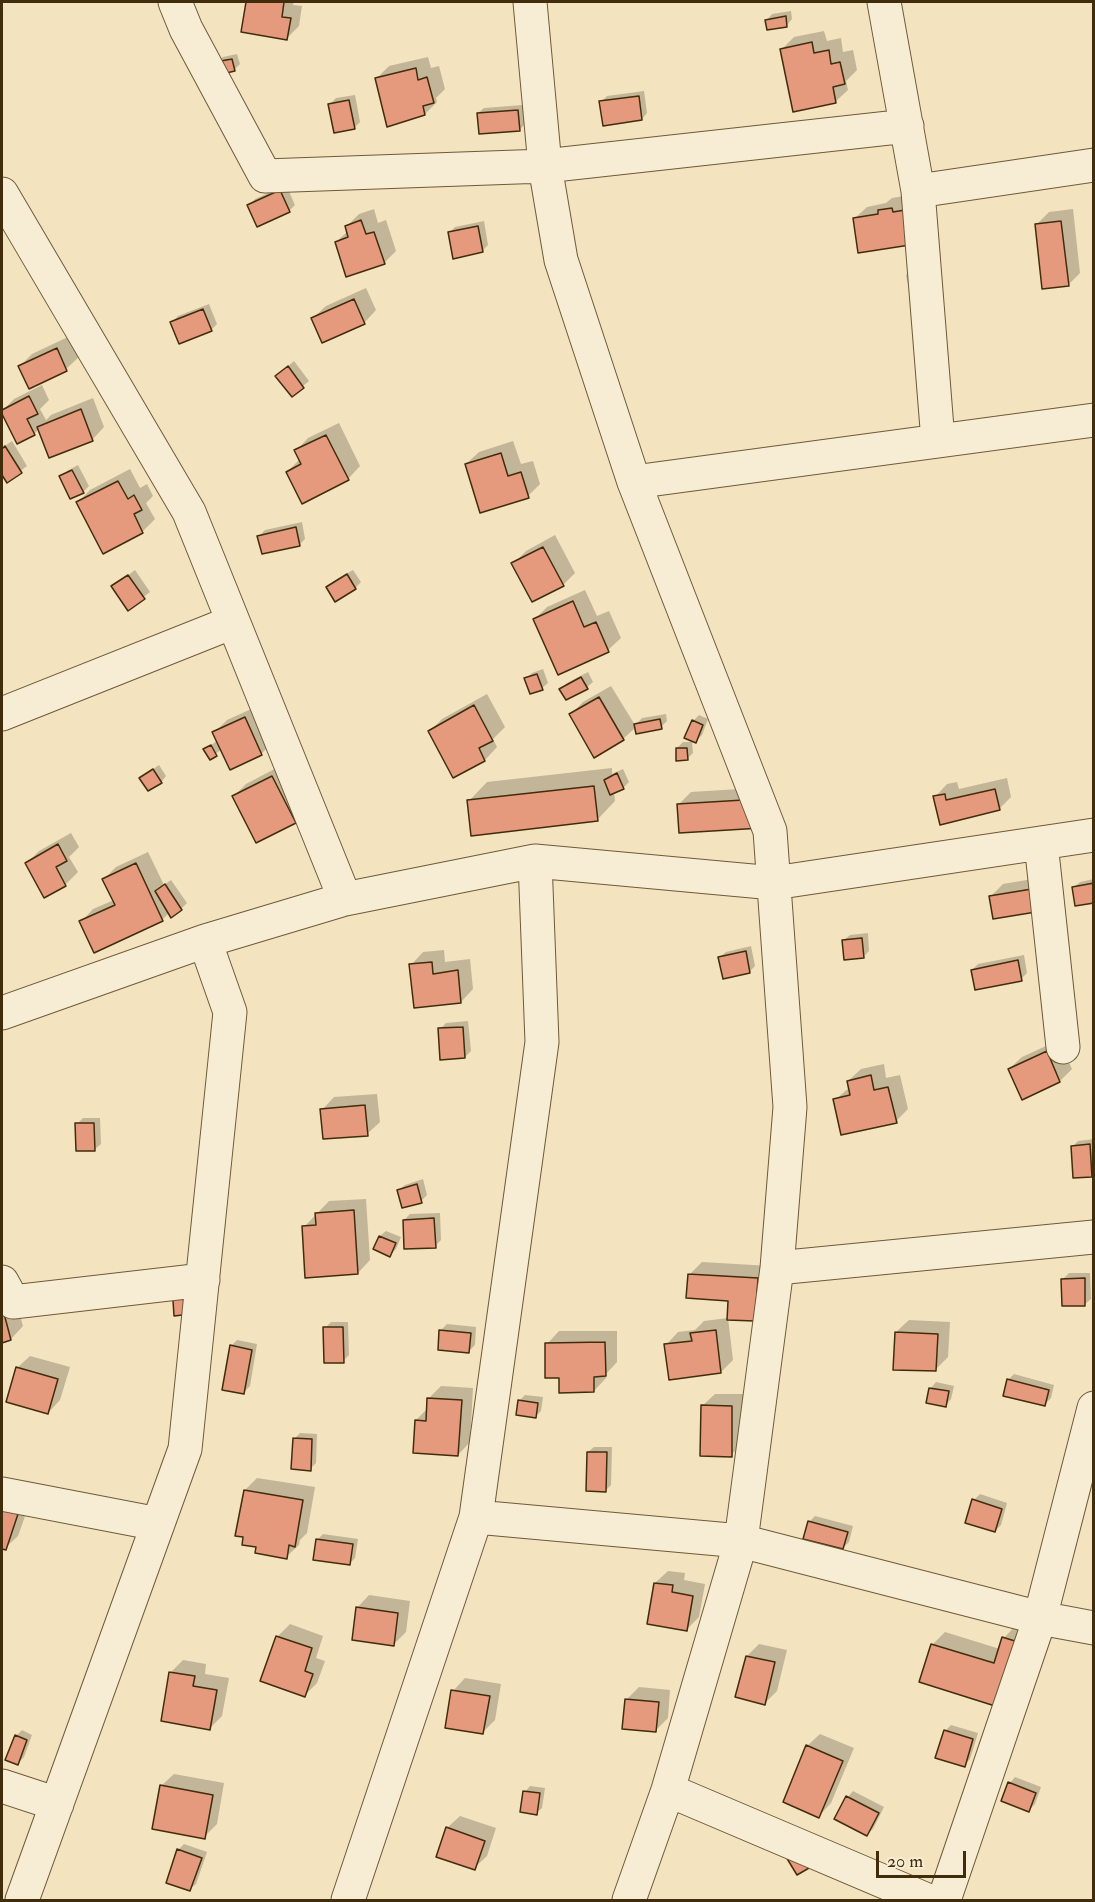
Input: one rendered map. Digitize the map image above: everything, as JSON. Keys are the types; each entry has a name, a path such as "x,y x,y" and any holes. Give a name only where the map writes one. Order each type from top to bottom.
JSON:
{"street":[{"path":"175,2 186,29 265,177 545,166 907,126"},
{"path":"530,2 545,166 561,260 634,482 770,831 790,1107 777,1268 741,1541 668,1790 629,1900"},
{"path":"884,2 918,191 938,441"},
{"path":"918,191 1094,165"},
{"path":"2,194 189,512 345,899"},
{"path":"634,482 1094,420"},
{"path":"2,714 233,622"},
{"path":"2,1013 205,941 345,899 535,861 774,883 1094,835"},
{"path":"1041,843 1064,1047"},
{"path":"348,1900 476,1517 542,1042 535,861"},
{"path":"22,1900 185,1449 230,1012 205,941"},
{"path":"777,1268 1094,1237"},
{"path":"2,1282 12,1302 203,1280"},
{"path":"944,1900 1040,1618 1094,1408"},
{"path":"2,1494 158,1524"},
{"path":"476,1517 741,1541 1040,1618 1094,1628"},
{"path":"2,1786 57,1804"},
{"path":"668,1790 927,1900"}],"building":[{"path":"246,2 284,2 282,17 291,18 287,40 241,32"},
{"path":"786,16 787,27 767,30 765,20"},
{"path":"812,42 814,53 829,50 831,64 840,62 845,84 833,87 836,103 793,112 780,49"},
{"path":"232,59 235,71 218,75 215,62"},
{"path":"416,68 418,80 427,77 434,103 423,106 425,115 387,127 375,78"},
{"path":"639,96 642,120 603,126 599,101"},
{"path":"349,100 355,129 334,133 328,104"},
{"path":"518,110 520,131 479,134 477,113"},
{"path":"280,190 290,212 257,227 247,205"},
{"path":"892,208 893,212 905,210 910,245 858,253 853,218 878,214 878,210"},
{"path":"361,220 366,234 374,232 385,264 346,277 335,242 348,237 345,226"},
{"path":"1061,221 1069,286 1042,289 1035,224"},
{"path":"478,226 483,252 453,259 448,232"},
{"path":"354,299 365,324 322,343 311,318"},
{"path":"203,309 212,331 179,344 170,322"},
{"path":"57,348 67,371 29,389 18,366"},
{"path":"288,366 304,388 292,397 275,376"},
{"path":"29,396 38,414 27,419 35,435 17,444 2,410"},
{"path":"81,409 93,441 49,458 37,427"},
{"path":"326,435 349,480 302,504 286,472 301,464 294,450"},
{"path":"5,446 22,473 7,483 2,475 2,449"},
{"path":"501,453 508,476 521,472 529,498 480,513 465,464"},
{"path":"72,470 84,493 70,499 59,476"},
{"path":"118,481 128,499 134,495 142,510 134,514 143,533 103,554 76,502"},
{"path":"296,527 300,546 262,554 257,536"},
{"path":"543,547 564,586 532,602 511,563"},
{"path":"347,574 356,589 335,602 326,587"},
{"path":"128,575 145,599 128,611 111,586"},
{"path":"573,601 584,627 596,622 609,652 558,675 533,619"},
{"path":"537,674 543,690 530,694 524,678"},
{"path":"581,677 588,689 566,700 559,689"},
{"path":"599,697 624,740 594,758 569,714"},
{"path":"474,705 493,741 479,748 485,761 453,778 428,731"},
{"path":"245,717 262,755 230,770 212,732"},
{"path":"660,719 662,729 636,734 634,724"},
{"path":"692,720 703,725 696,743 684,738"},
{"path":"211,745 217,756 210,760 203,749"},
{"path":"676,748 687,748 688,760 676,761"},
{"path":"153,769 162,783 148,791 139,778"},
{"path":"617,773 624,789 610,795 604,780"},
{"path":"272,776 296,823 256,843 232,796"},
{"path":"594,786 598,821 471,836 467,800"},
{"path":"995,789 1000,810 940,825 933,796 945,794 946,800"},
{"path":"760,799 762,828 679,833 677,804"},
{"path":"58,844 67,861 56,867 66,886 44,898 25,863"},
{"path":"136,863 163,921 94,953 79,921 115,905 102,879"},
{"path":"1094,883 1094,903 1075,906 1072,887"},
{"path":"165,884 182,910 171,918 155,891"},
{"path":"1038,888 1042,911 993,919 989,896"},
{"path":"862,938 864,958 844,960 842,940"},
{"path":"746,951 750,973 723,979 718,957"},
{"path":"1018,960 1022,981 975,990 971,970"},
{"path":"432,962 433,974 458,970 461,1003 414,1008 409,964"},
{"path":"463,1027 465,1058 440,1060 438,1028"},
{"path":"1047,1051 1060,1082 1022,1100 1008,1069"},
{"path":"871,1075 874,1090 888,1087 897,1123 841,1135 833,1099 850,1095 847,1081"},
{"path":"365,1105 368,1136 323,1139 320,1109"},
{"path":"75,1123 94,1123 95,1151 76,1151"},
{"path":"1090,1144 1092,1177 1073,1178 1071,1146"},
{"path":"417,1184 422,1203 402,1208 397,1190"},
{"path":"354,1210 358,1274 305,1278 302,1226 316,1225 315,1213"},
{"path":"434,1218 436,1248 404,1249 403,1220"},
{"path":"379,1236 396,1243 390,1257 373,1249"},
{"path":"688,1274 758,1278 755,1321 727,1320 728,1301 686,1298"},
{"path":"1085,1278 1085,1306 1062,1306 1061,1279"},
{"path":"188,1284 191,1314 174,1316 172,1285"},
{"path":"2,1306 11,1340 2,1343"},
{"path":"323,1327 343,1327 344,1363 324,1363"},
{"path":"439,1330 471,1333 469,1353 438,1350"},
{"path":"716,1330 721,1373 669,1380 664,1344 692,1341 690,1333"},
{"path":"895,1332 938,1334 936,1371 893,1370"},
{"path":"605,1342 606,1376 594,1377 594,1392 559,1393 559,1378 545,1378 545,1343"},
{"path":"230,1345 252,1350 244,1394 222,1390"},
{"path":"16,1367 58,1379 48,1414 6,1402"},
{"path":"1007,1379 1049,1390 1045,1406 1003,1396"},
{"path":"929,1388 949,1391 946,1407 926,1403"},
{"path":"427,1398 462,1400 458,1456 413,1453 415,1420 426,1421"},
{"path":"518,1400 538,1403 536,1418 516,1415"},
{"path":"701,1405 732,1406 732,1457 700,1456"},
{"path":"293,1438 312,1439 311,1471 291,1469"},
{"path":"587,1452 607,1452 606,1492 586,1491"},
{"path":"244,1490 303,1500 295,1547 289,1545 287,1559 255,1553 256,1547 242,1545 243,1537 235,1536"},
{"path":"972,1499 1002,1509 995,1532 965,1523"},
{"path":"2,1508 18,1514 6,1550 2,1549"},
{"path":"808,1521 848,1532 843,1549 803,1539"},
{"path":"316,1539 353,1544 350,1565 313,1560"},
{"path":"654,1583 673,1585 672,1592 693,1596 687,1631 647,1624"},
{"path":"356,1607 398,1613 394,1646 352,1640"},
{"path":"276,1636 312,1648 305,1671 313,1674 305,1697 260,1681"},
{"path":"1002,1637 1028,1645 995,1706 919,1682 931,1644 994,1663"},
{"path":"746,1656 775,1662 765,1705 735,1697"},
{"path":"169,1672 195,1676 193,1686 217,1690 210,1730 161,1721"},
{"path":"451,1690 490,1696 483,1734 445,1728"},
{"path":"625,1699 659,1702 656,1732 622,1729"},
{"path":"944,1730 973,1739 965,1767 935,1758"},
{"path":"15,1735 27,1740 18,1765 5,1760"},
{"path":"806,1745 843,1761 819,1818 783,1802"},
{"path":"1008,1782 1036,1793 1029,1812 1001,1801"},
{"path":"160,1785 213,1795 205,1839 152,1829"},
{"path":"523,1791 540,1793 537,1815 520,1812"},
{"path":"846,1796 879,1813 867,1836 834,1819"},
{"path":"446,1827 485,1841 475,1870 436,1857"},
{"path":"780,1847 816,1864 797,1875"},
{"path":"177,1849 202,1858 190,1891 166,1883"}]}
